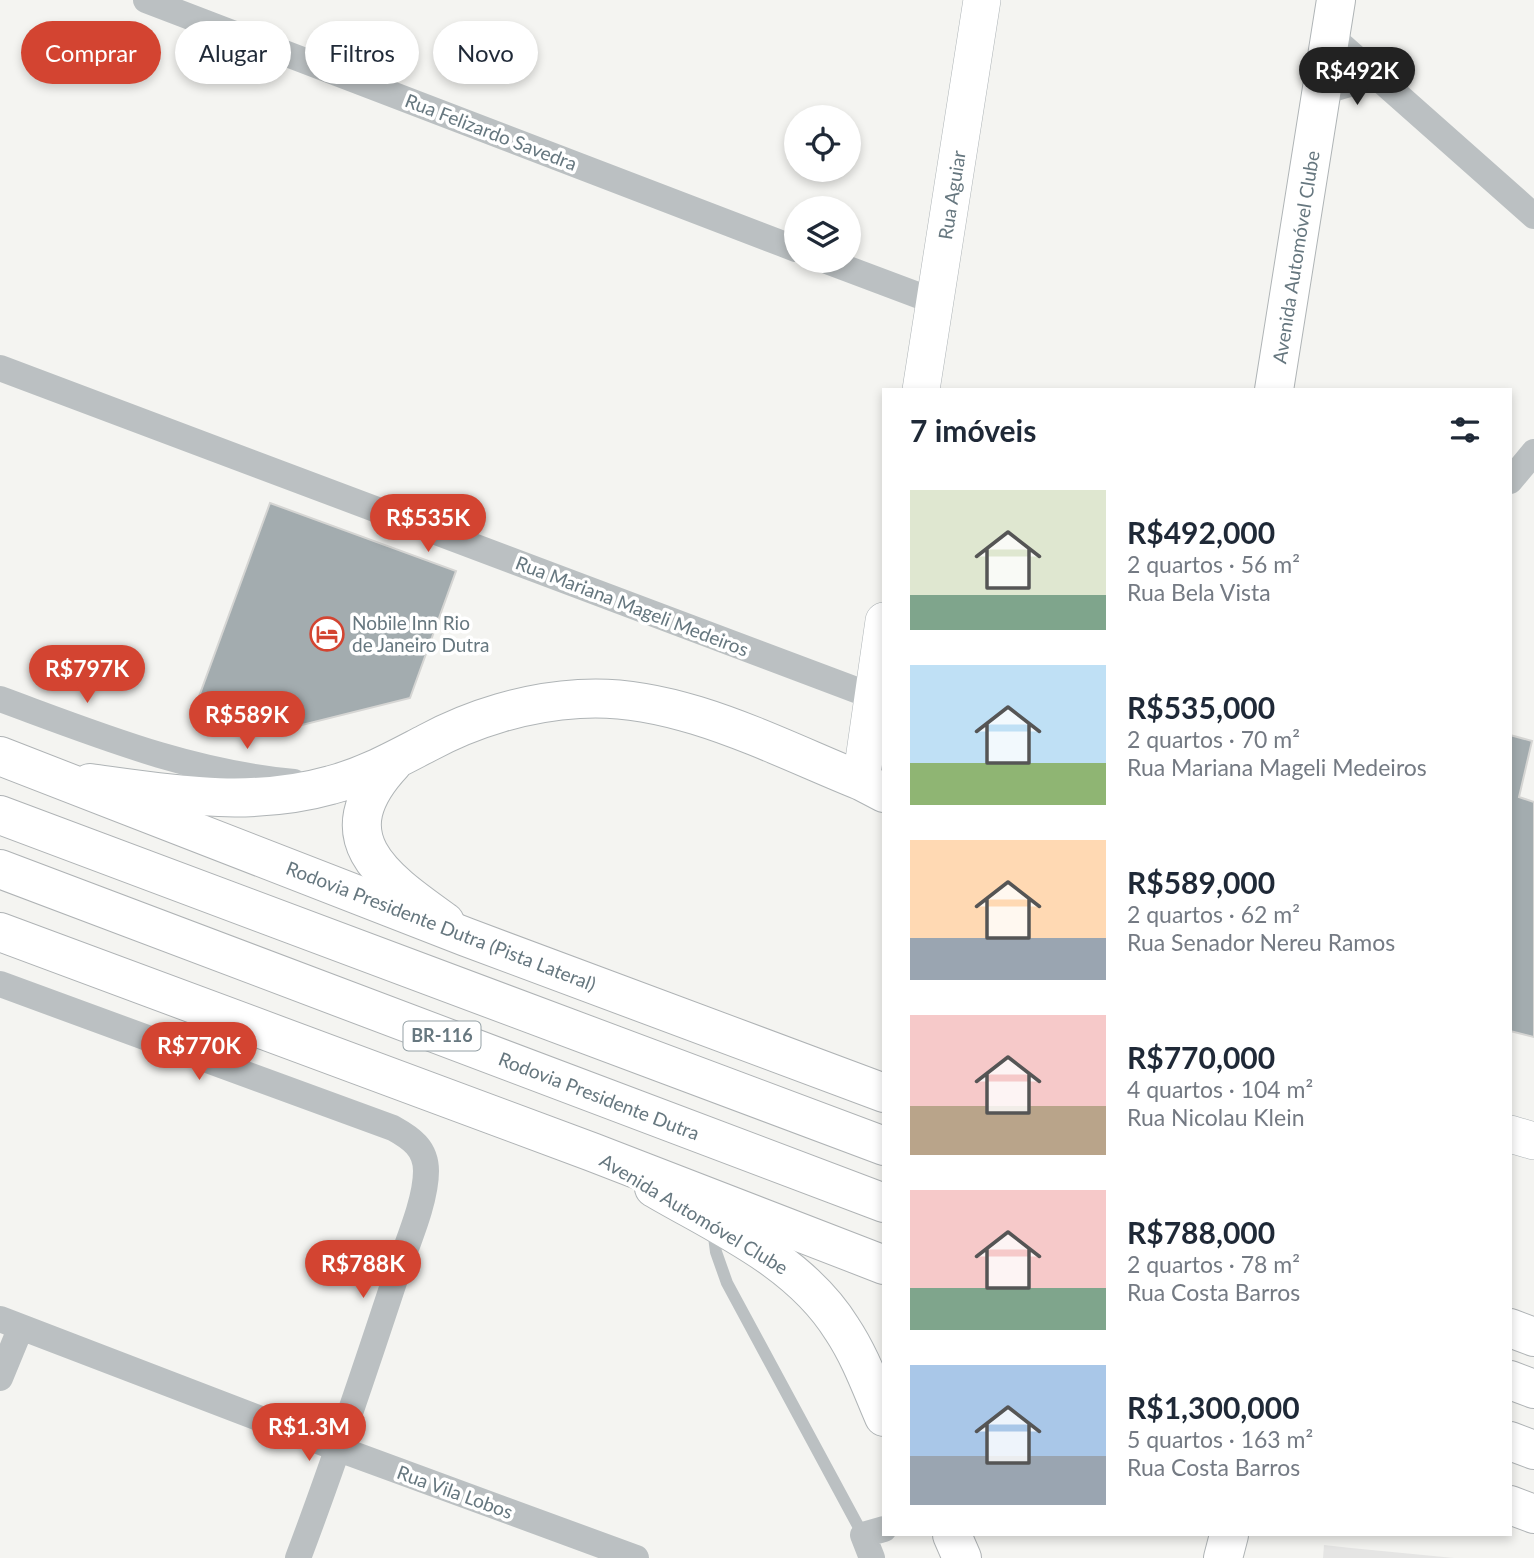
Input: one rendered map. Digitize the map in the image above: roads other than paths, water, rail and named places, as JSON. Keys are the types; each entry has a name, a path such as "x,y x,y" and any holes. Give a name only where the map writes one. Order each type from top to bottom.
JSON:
{"main road":[{"name":"Rua Aguiar","path":"921,388 982,0"},
{"name":"Avenida Automóvel Clube","path":"1274,388 1334,18"},
{"path":"60,779 204,798 262,797 331,785 393,763 428,742 494,715 548,702 579,699 616,700 672,708 872,787 872,696 882,634"},
{"name":"Rodovia Presidente Dutra (Pista Lateral)","path":"0,756 467,937 882,1093"},
{"path":"393,763 380,778 365,806 362,824 370,856 383,875 403,892 467,937"},
{"name":"BR-116","path":"0,815 882,1145"},
{"name":"Rodovia Presidente Dutra","path":"0,869 882,1202"},
{"path":"0,932 592,1152 882,1264"},
{"path":"1512,1135 1534,1141"},
{"name":"Avenida Automóvel Clube","path":"592,1152 771,1256 804,1282 826,1307 859,1360 882,1412"},
{"path":"1512,1329 1534,1337"},
{"path":"1512,1381 1534,1389"},
{"path":"1512,1442 1534,1450"},
{"path":"932,1536 943,1558"},
{"path":"952,1536 962,1558"},
{"path":"1223,1558 1229,1536"},
{"path":"1229,1536 1230,1558"}],"street":[{"name":"Rua Felizardo Savedra","path":"146,0 784,244"},
{"path":"1334,18 1377,76 1534,216"},
{"path":"1322,92 1377,76"},
{"path":"859,273 936,302"},
{"name":"Rua Mariana Mageli Medeiros","path":"0,368 872,696"},
{"path":"1512,479 1534,452"},
{"path":"0,699 157,756 208,769 331,785"},
{"path":"0,984 393,1128 410,1138 421,1149 425,1160 425,1184 339,1449 298,1558"},
{"path":"0,1378 10,1323"},
{"name":"Rua Vila Lobos","path":"10,1323 339,1449 636,1558"}],"lane":[{"path":"712,1222 716,1252 727,1283 873,1541"}],"place":[{"name":"Nobile Inn Rio de Janeiro Dutra","path":"327,634"}]}
